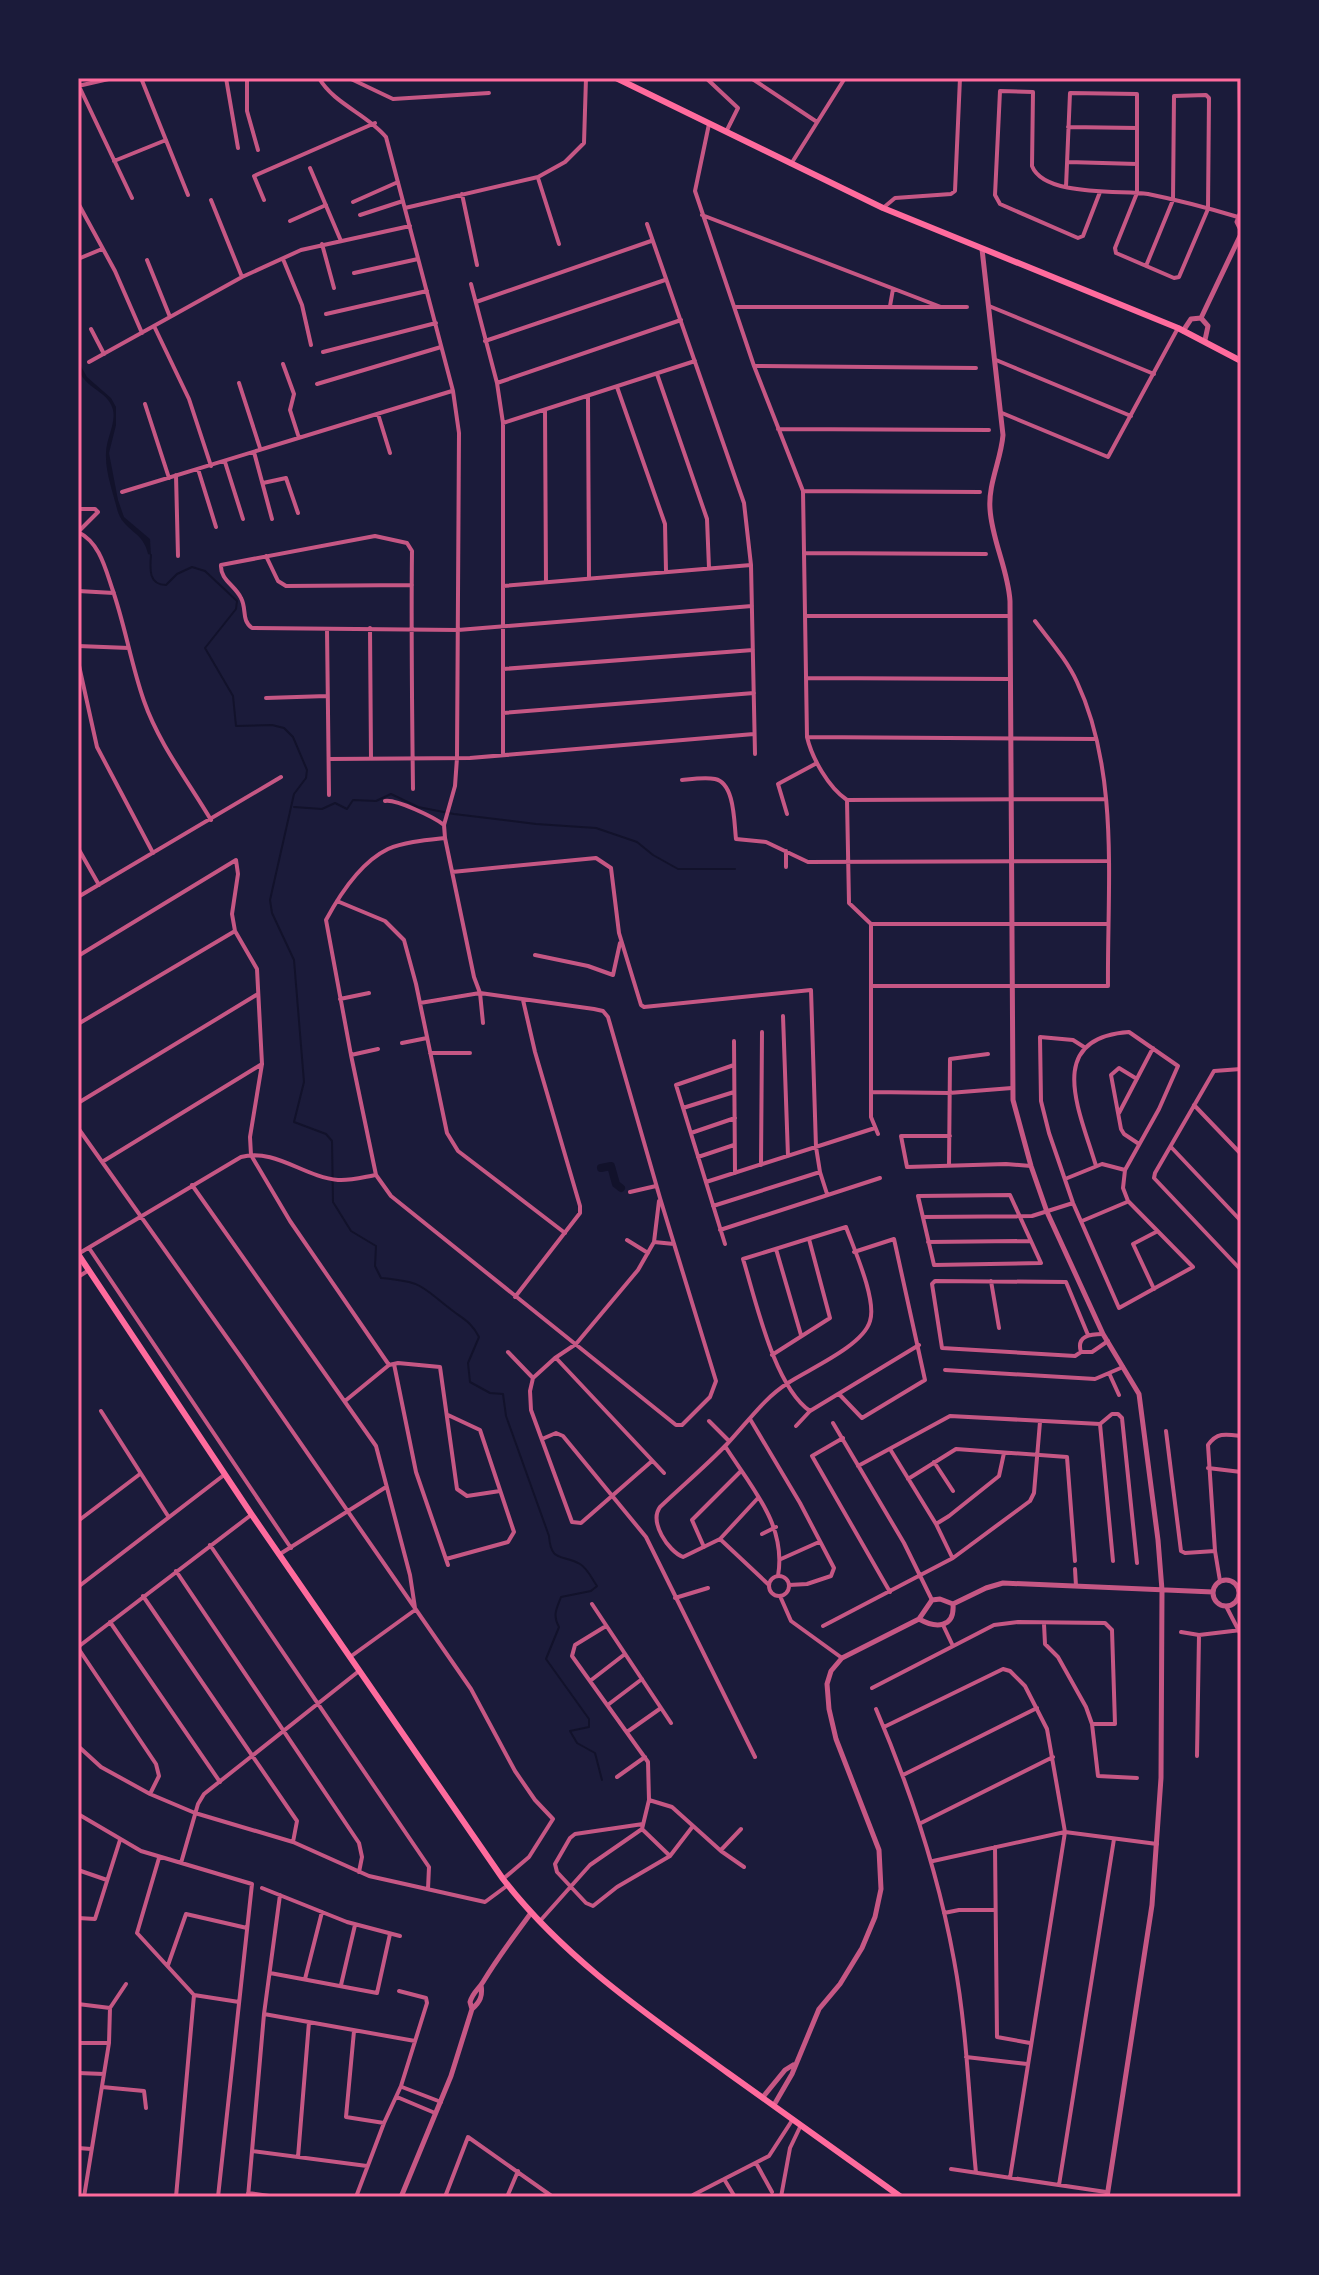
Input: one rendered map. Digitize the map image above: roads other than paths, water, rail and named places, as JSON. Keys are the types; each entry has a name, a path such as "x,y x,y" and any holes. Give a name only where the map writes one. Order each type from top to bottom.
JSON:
{"main road":[{"path":"616,78 883,208 1181,329 1241,361"},
{"path":"78,1254 224,1475 506,1882 531,1913 653,2019 898,2196"}],"street":[{"path":"113,78 78,85 132,198"},
{"path":"141,78 188,195"},
{"path":"226,78 238,148"},
{"path":"247,78 247,111 258,150"},
{"path":"319,78 329,91 375,123 386,137 453,391 459,433 457,758 455,786 444,823 474,977 480,993 483,1023"},
{"path":"349,78 393,99 489,93"},
{"path":"405,208 538,177 565,162 582,146 586,78"},
{"path":"706,78 738,108 726,132"},
{"path":"751,78 817,122"},
{"path":"791,164 845,78"},
{"path":"883,208 895,198 951,194 955,191 960,78"},
{"path":"1240,78 1241,152"},
{"path":"1100,192 1083,236 1078,238 1000,204 995,195 1000,95 1003,90 1029,90 1035,96 1033,170 1066,187 1137,193 1239,215 1237,222 1241,232 1201,318"},
{"path":"1066,187 1069,95 1075,91 1137,94 1137,193 1115,248 1116,253 1146,266 1174,278 1179,277 1208,209 1209,98 1206,95 1174,96 1173,200 1146,266"},
{"path":"264,200 254,176 375,123"},
{"path":"709,124 695,191 754,366 803,491 807,737 817,763 847,800 1106,799"},
{"path":"1068,127 1137,128"},
{"path":"114,161 166,140"},
{"path":"1068,162 1137,164"},
{"path":"310,168 341,241"},
{"path":"538,177 559,244"},
{"path":"353,202 398,182"},
{"path":"462,194 477,265"},
{"path":"211,200 242,277"},
{"path":"360,215 403,201"},
{"path":"78,203 115,271 142,333"},
{"path":"290,221 326,205"},
{"path":"702,215 941,307"},
{"path":"647,224 744,503 751,565 755,754"},
{"path":"89,362 242,277 283,259 322,244 410,226"},
{"path":"476,302 652,241"},
{"path":"322,244 334,288"},
{"path":"78,259 102,249"},
{"path":"951,2169 1107,2194 1150,1920 1161,1778 1162,1590 1139,1394 1103,1334 1047,1212 1016,1113 1012,1088 1009,583 998,554 990,511 989,493 1001,457 1002,413 982,249"},
{"path":"283,259 302,305 311,345"},
{"path":"354,273 419,259"},
{"path":"147,260 170,317"},
{"path":"485,341 665,280"},
{"path":"471,284 497,383 503,423 503,755"},
{"path":"890,307 893,289"},
{"path":"326,314 427,291"},
{"path":"989,306 1154,374"},
{"path":"735,307 967,307"},
{"path":"1002,413 1108,457 1181,329 1191,319 1201,318"},
{"path":"1201,318 1208,326 1205,340"},
{"path":"497,383 681,320"},
{"path":"323,352 436,323"},
{"path":"154,326 189,399 211,466"},
{"path":"91,329 104,354"},
{"path":"317,384 442,347"},
{"path":"996,360 1131,416"},
{"path":"503,423 695,361"},
{"path":"283,364 294,394 290,410 299,438"},
{"path":"754,366 976,368"},
{"path":"657,374 707,519 709,568"},
{"path":"239,383 260,448"},
{"path":"617,387 665,524 666,571"},
{"path":"122,492 453,391"},
{"path":"588,397 589,578"},
{"path":"145,404 169,478"},
{"path":"545,411 546,582"},
{"path":"378,414 390,453"},
{"path":"778,429 989,430"},
{"path":"254,452 272,519"},
{"path":"225,462 243,519"},
{"path":"198,469 216,527"},
{"path":"176,475 178,556"},
{"path":"263,483 286,478 298,513"},
{"path":"803,491 980,492"},
{"path":"78,509 95,509 98,512 78,532 93,542 114,593 145,703 155,726 211,820"},
{"path":"413,789 412,628 412,547 384,536 221,565 221,572 242,598 244,620 252,628 412,628 458,630 752,606"},
{"path":"804,553 986,554"},
{"path":"266,556 278,581 286,586 412,585"},
{"path":"503,586 751,565"},
{"path":"78,591 114,593"},
{"path":"805,616 1010,616"},
{"path":"872,986 1108,986 1104,767 1078,682 1035,621"},
{"path":"370,628 371,759"},
{"path":"327,629 329,795"},
{"path":"78,646 129,648"},
{"path":"503,669 753,650"},
{"path":"78,661 97,747 153,853"},
{"path":"806,678 1010,679"},
{"path":"503,713 754,693"},
{"path":"266,698 327,696"},
{"path":"329,759 457,758 755,734"},
{"path":"807,737 1097,739"},
{"path":"787,814 778,784 817,763"},
{"path":"78,897 281,777"},
{"path":"682,780 718,779 729,793 736,839 766,842 808,862 1107,861"},
{"path":"385,801 395,800 412,811 430,815 444,823"},
{"path":"847,800 849,903 871,924 1108,924"},
{"path":"420,1003 480,993 594,1009 603,1011 608,1017 716,1381 710,1397 682,1425 676,1425 391,1196 376,1175 326,920 336,901 372,859 392,848 445,838"},
{"path":"78,848 99,885"},
{"path":"786,851 786,867"},
{"path":"452,872 596,858 611,868 620,941 644,1007 811,990 816,1147 827,1194"},
{"path":"78,956 236,860 238,874 232,914 235,931 257,969 262,1064 250,1137 251,1155 290,1221 392,1364 416,1472 447,1562 508,1542 514,1532 480,1430 448,1415"},
{"path":"336,901 385,921 404,940 447,1133 458,1151 565,1233"},
{"path":"706,1182 877,1131 871,1117 871,924"},
{"path":"78,1024 235,931"},
{"path":"535,955 588,966 613,975 620,941"},
{"path":"340,999 369,993"},
{"path":"78,1103 258,994"},
{"path":"515,1297 580,1213 523,1000"},
{"path":"783,1016 788,1156"},
{"path":"761,1165 762,1032"},
{"path":"1084,1047 1073,1040 1040,1037 1041,1101 1073,1203 1119,1308 1193,1267 1128,1201 1123,1188 1125,1170 1159,1109 1178,1066 1129,1032 1105,1035 1084,1047 1075,1062 1077,1104 1096,1166"},
{"path":"402,1043 427,1038"},
{"path":"734,1041 735,1173"},
{"path":"1118,1115 1153,1048"},
{"path":"351,1055 378,1049"},
{"path":"430,1053 470,1053"},
{"path":"949,1166 950,1059 988,1054"},
{"path":"102,1162 262,1064"},
{"path":"725,1244 676,1085 734,1065"},
{"path":"1137,1079 1119,1068 1111,1075 1124,1134 1139,1144"},
{"path":"1241,1069 1214,1071 1154,1178 1241,1270"},
{"path":"871,1092 949,1093 1012,1088"},
{"path":"683,1108 734,1092"},
{"path":"1194,1105 1241,1154"},
{"path":"691,1133 735,1118"},
{"path":"78,1128 471,1689 515,1771 553,1819 529,1857 485,1902 359,1872 293,1842 195,1813 150,1794 101,1767 78,1746"},
{"path":"950,1136 901,1136 907,1167 1031,1166"},
{"path":"698,1157 735,1145"},
{"path":"1170,1147 1241,1221"},
{"path":"78,1254 241,1157 274,1158 327,1178 341,1180 376,1175"},
{"path":"1065,1179 1107,1164 1125,1170"},
{"path":"713,1206 820,1172"},
{"path":"720,1230 880,1178"},
{"path":"192,1185 376,1446 410,1575 415,1610"},
{"path":"630,1192 656,1186"},
{"path":"1010,1195 1020,1217 1041,1263 934,1265 918,1196 1010,1195"},
{"path":"652,1461 581,1523 572,1522 531,1410 530,1391 533,1378 576,1344 638,1270 654,1242 660,1198"},
{"path":"1082,1221 1128,1201"},
{"path":"923,1217 1020,1217 1073,1203"},
{"path":"758,1498 720,1539 683,1557 669,1547 656,1520 655,1513 727,1444 774,1392 788,1383 854,1342 867,1331 872,1318 871,1302 846,1227 743,1259 772,1355 788,1383 802,1405 810,1411"},
{"path":"1154,1289 1133,1244 1156,1232"},
{"path":"772,1355 830,1318 809,1239"},
{"path":"839,1394 862,1418 925,1380 894,1239 854,1252"},
{"path":"627,1240 648,1253"},
{"path":"928,1242 1030,1241"},
{"path":"654,1242 674,1244"},
{"path":"89,1248 291,1548"},
{"path":"776,1249 801,1335"},
{"path":"78,1277 89,1270"},
{"path":"1088,1335 1066,1282 935,1281 932,1284 942,1348 1075,1356 1081,1352 1092,1352 1108,1341"},
{"path":"991,1281 999,1328"},
{"path":"1081,1352 1079,1343 1088,1335 1103,1334"},
{"path":"796,1426 810,1411 919,1345"},
{"path":"508,1352 533,1378"},
{"path":"555,1358 664,1473"},
{"path":"345,1401 392,1364 440,1367 457,1489 467,1496 500,1491"},
{"path":"945,1370 1095,1379 1123,1367"},
{"path":"1109,1373 1119,1395"},
{"path":"101,1411 168,1516"},
{"path":"858,1466 950,1416 1100,1424 1112,1414 1118,1414 1122,1418 1137,1563"},
{"path":"750,1419 834,1568 833,1572 807,1584 789,1585"},
{"path":"709,1421 727,1444 776,1527 781,1559 778,1576"},
{"path":"823,1626 953,1558 1030,1501 1039,1455 1040,1422"},
{"path":"833,1423 904,1543 932,1600"},
{"path":"1100,1424 1113,1561"},
{"path":"1166,1431 1181,1551 1215,1551"},
{"path":"542,1439 556,1433 563,1436 646,1537 755,1757"},
{"path":"1213,1592 1220,1581 1208,1445 1214,1437 1223,1433 1241,1436"},
{"path":"843,1438 812,1456 890,1592"},
{"path":"890,1449 953,1558"},
{"path":"908,1479 956,1449 1067,1457 1075,1561"},
{"path":"936,1524 999,1476 1004,1453"},
{"path":"934,1462 953,1491"},
{"path":"1208,1468 1241,1472"},
{"path":"704,1547 692,1520 741,1471"},
{"path":"78,1521 140,1474"},
{"path":"78,1587 224,1475"},
{"path":"279,1555 386,1487"},
{"path":"150,1794 159,1776 156,1764 78,1648 252,1515"},
{"path":"762,1534 776,1527"},
{"path":"720,1539 769,1585 772,1594 780,1596 787,1593 789,1585 778,1576"},
{"path":"781,1559 819,1542"},
{"path":"210,1545 429,1867 428,1889"},
{"path":"1075,1569 1076,1586"},
{"path":"176,1571 359,1843 362,1857 359,1872"},
{"path":"769,1585 778,1576"},
{"path":"1220,1581 1233,1581 1240,1592 1237,1600 1226,1606"},
{"path":"953,1604 1003,1583 1213,1592"},
{"path":"675,1598 708,1588"},
{"path":"1181,1632 1199,1635 1239,1631 1226,1606 1218,1603 1213,1592"},
{"path":"143,1596 297,1821 293,1842"},
{"path":"780,1596 791,1621 842,1658"},
{"path":"932,1600 947,1600 953,1604 954,1613 945,1628"},
{"path":"774,2105 792,2074 819,2009 840,1984 862,1948 875,1917 881,1889 879,1850 836,1739 829,1709 827,1684 831,1671 842,1658 919,1619 932,1600"},
{"path":"592,1604 671,1723"},
{"path":"350,1657 415,1610"},
{"path":"919,1619 945,1628"},
{"path":"110,1622 220,1782"},
{"path":"872,1688 994,1625 1018,1622 1105,1623 1112,1630 1115,1724 1092,1724"},
{"path":"1044,1624 1045,1644 1061,1663 1086,1707 1092,1724 1098,1776 1137,1778"},
{"path":"540,1922 590,1865 643,1826 649,1800 650,1768 645,1757 574,1660 572,1651 575,1645 606,1626"},
{"path":"945,1628 952,1644"},
{"path":"1197,1756 1199,1635"},
{"path":"590,1681 625,1654"},
{"path":"181,1863 201,1798 359,1671"},
{"path":"884,1727 995,1671 1010,1671 1025,1686 1047,1729 1065,1832 1010,2178"},
{"path":"608,1704 642,1679"},
{"path":"627,1732 661,1708"},
{"path":"903,1775 1038,1708"},
{"path":"876,1709 933,1861 955,1963 976,2173"},
{"path":"617,1777 645,1757"},
{"path":"921,1823 1053,1757"},
{"path":"649,1800 672,1807 721,1851 744,1867"},
{"path":"78,1814 120,1840 159,1857 252,1884 218,2197"},
{"path":"643,1826 670,1856"},
{"path":"643,1826 572,1835 555,1864 557,1872 586,1903 593,1906 617,1887 670,1856 693,1826"},
{"path":"721,1851 741,1829"},
{"path":"933,1861 1065,1832 1157,1844"},
{"path":"1059,2185 1114,1839"},
{"path":"78,1918 95,1919 120,1840"},
{"path":"995,1847 997,2037 1030,2043"},
{"path":"159,1857 137,1933 194,1995 240,2002"},
{"path":"78,1870 107,1880"},
{"path":"262,1888 355,1925 400,1936"},
{"path":"276,2197 248,2195 264,2014 280,1895"},
{"path":"944,1913 995,1910"},
{"path":"305,1979 322,1912"},
{"path":"401,2197 441,2102 472,2009 483,1993 481,1985 496,1959 531,1913"},
{"path":"168,1965 186,1914 247,1928"},
{"path":"341,1986 355,1925"},
{"path":"269,1973 377,1993 390,1934"},
{"path":"84,2197 105,2074 110,2008 126,1984"},
{"path":"356,2197 397,2097 427,2003 426,1998 399,1991"},
{"path":"176,2197 194,1995"},
{"path":"78,2004 110,2008"},
{"path":"264,2014 415,2041"},
{"path":"298,2157 309,2022"},
{"path":"354,2031 346,2117 384,2123"},
{"path":"78,2043 109,2043"},
{"path":"965,2057 1027,2064"},
{"path":"763,2097 785,2070 794,2064"},
{"path":"78,2073 105,2074"},
{"path":"401,2086 441,2102"},
{"path":"102,2087 144,2091 146,2108"},
{"path":"397,2097 436,2114"},
{"path":"694,2197 769,2156 793,2119"},
{"path":"781,2197 790,2148 801,2125"},
{"path":"445,2197 468,2137 553,2197"},
{"path":"78,2148 91,2149"},
{"path":"252,2151 367,2166"},
{"path":"756,2163 772,2192"},
{"path":"507,2197 518,2171"},
{"path":"724,2179 735,2197"}],"waterway":[{"path":"151,555 151,575 156,582 166,585 177,574 192,567 205,571 237,601 236,609 205,648 233,696 236,726 272,725 284,728 293,737 307,770 306,778 294,794 270,900 272,913 294,960 304,1082 294,1122 326,1134 332,1141 333,1202 351,1231 376,1246 375,1266 381,1278 406,1281 421,1287 468,1322 476,1332 479,1337 468,1363 470,1382 490,1393 503,1394 506,1416 552,1550 558,1556 583,1566 597,1586 591,1591 561,1597 556,1615 559,1627 546,1659 589,1719 589,1727 570,1731 577,1743 595,1753 602,1780"},
{"path":"294,807 322,809 335,803 347,809 353,800 376,801 391,794 418,807 454,814 596,828 637,842 678,869 735,869"},
{"path":"601,1168 611,1166 616,1184 621,1188"}]}
